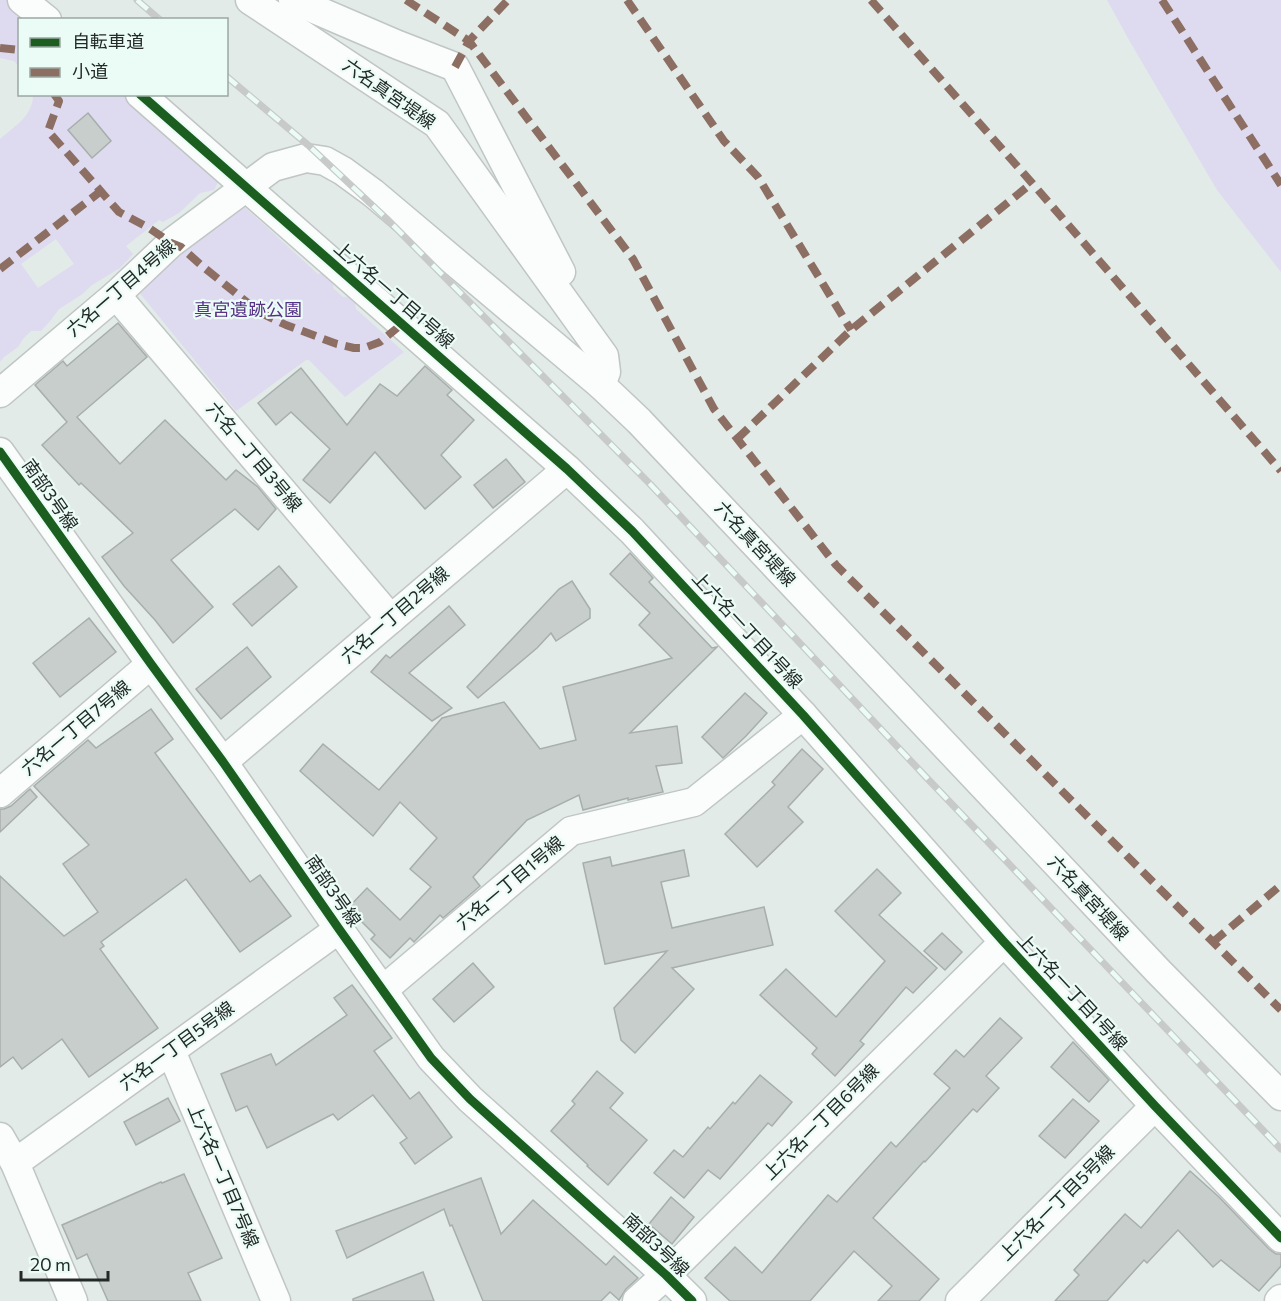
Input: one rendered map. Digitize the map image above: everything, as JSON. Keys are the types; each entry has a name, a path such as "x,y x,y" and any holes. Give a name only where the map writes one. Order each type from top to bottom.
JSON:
{"street":[{"path":"22,0 44,18"},
{"name":"六名真宮堤線","path":"250,0 437,124 604,356"},
{"path":"294,0 455,67 604,356 606,372 601,385"},
{"name":"上六名一丁目1号線","path":"142,96 567,469 632,531 802,715 1004,942 1155,1106 1281,1238"},
{"name":"六名一丁目4号線","path":"0,393 116,295 171,243 273,167 306,159 325,161 373,193 601,385"},
{"name":"六名一丁目3号線","path":"116,295 391,619"},
{"name":"六名真宮堤線","path":"601,385 639,421 1158,971 1281,1096"},
{"name":"南部3号線","path":"1,456 223,762 431,1058 470,1099 692,1301"},
{"name":"六名一丁目2号線","path":"223,762 567,469"},
{"name":"六名一丁目7号線","path":"0,793 151,664"},
{"name":"六名一丁目1号線","path":"383,990 571,831 694,802 802,715"},
{"name":"六名一丁目5号線","path":"15,1163 339,929"},
{"name":"上六名一丁目6号線","path":"637,1301 1004,942"},
{"name":"上六名一丁目7号線","path":"171,1051 276,1301"},
{"name":"上六名一丁目5号線","path":"960,1301 1155,1106"},
{"path":"0,1137 15,1163 73,1301"}],"green space":[{"path":"0,0 10,0 35,18 18,18 18,65 14,61 0,58"},
{"path":"1107,0 1281,0 1281,272 1217,190"},
{"path":"33,96 131,96 136,100 141,114 221,176 214,190 200,193 179,213 163,222 159,220 126,246 133,254 120,268 59,309 41,331 31,331 18,347 0,362 0,139 27,115","holes":["87,113 111,141 92,158 68,130","56,239 74,264 38,288 21,264"]},
{"name":"真宮遺跡公園","path":"238,201 318,274 324,272 334,280 333,288 343,297 354,296 356,309 404,352 345,397 309,360 306,360 236,411 134,286"}],"building":[{"path":"88,113 111,141 92,158 68,130"},
{"path":"118,323 147,357 77,417 120,464 165,420 226,480 236,470 258,487 276,509 258,530 235,509 171,560 213,607 173,643 102,557 133,533 81,483 79,485 42,445 67,422 35,385 63,361 67,366"},
{"path":"425,366 452,390 447,395 474,420 441,455 461,477 425,509 375,452 330,503 303,480 330,449 291,412 276,425 258,403 301,368 347,425 380,384 397,396"},
{"path":"506,459 525,482 493,508 474,485"},
{"path":"630,553 653,578 649,582 712,648 717,647 630,733 677,726 682,763 656,766 663,792 628,800 628,798 583,810 579,795 527,820 473,877 480,886 443,918 440,915 414,942 410,938 390,958 371,939 375,935 348,908 367,888 400,920 431,887 410,869 437,838 400,802 373,836 300,771 323,744 379,790 442,718 504,702 540,749 576,740 563,687 672,658 639,625 650,613 610,574"},
{"path":"279,566 297,587 252,626 233,604"},
{"path":"572,581 590,609 590,618 556,641 551,633 537,648 478,698 467,687 559,589"},
{"path":"449,606 465,625 409,673 452,708 432,721 371,672 386,655 390,658"},
{"path":"89,618 116,652 60,697 33,663"},
{"path":"247,647 271,677 221,719 196,689"},
{"path":"745,693 767,713 723,758 702,737"},
{"path":"151,709 173,739 155,753 250,882 260,875 291,916 240,952 186,879 101,942 104,946 100,949 158,1028 89,1077 62,1039 22,1069 13,1057 0,1067 0,876 64,936 98,912 63,864 89,845 34,786 88,740 96,748"},
{"path":"802,749 823,769 788,807 803,822 757,867 725,834 775,785 772,782"},
{"path":"30,789 37,797 0,832 0,809 11,806"},
{"path":"684,850 689,876 661,882 672,928 764,907 773,945 672,968 694,989 635,1053 621,1040 614,1008 667,951 605,964 583,863 610,857 612,866"},
{"path":"877,869 901,893 879,915 937,968 913,993 906,987 860,1041 864,1044 835,1076 812,1054 817,1048 760,995 786,969 836,1017 885,961 835,911"},
{"path":"942,933 962,952 945,970 924,951"},
{"path":"473,963 494,987 454,1022 433,999"},
{"path":"352,985 392,1038 374,1051 410,1099 419,1092 452,1137 415,1164 400,1143 407,1138 373,1095 338,1120 333,1114 267,1148 247,1106 236,1111 221,1074 271,1054 276,1065 347,1015 334,998"},
{"path":"1000,1018 1022,1038 986,1076 999,1088 977,1112 973,1109 873,1218 939,1279 919,1301 878,1301 892,1286 854,1251 810,1301 730,1301 705,1278 735,1247 762,1273 828,1195 837,1202 891,1142 896,1147 950,1088 934,1074 956,1050 964,1057"},
{"path":"1073,1042 1109,1080 1089,1102 1051,1067"},
{"path":"597,1071 623,1093 610,1108 647,1140 608,1185 551,1131 575,1104 572,1101"},
{"path":"760,1075 792,1102 772,1126 768,1123 720,1179 708,1170 684,1198 654,1173 674,1150 683,1157 708,1127 710,1129 733,1102 735,1104"},
{"path":"168,1098 180,1121 136,1145 124,1122"},
{"path":"1073,1099 1099,1121 1065,1158 1039,1136"},
{"path":"1190,1171 1219,1197 1269,1249 1276,1254 1281,1254 1281,1266 1259,1291 1221,1260 1213,1267 1178,1230 1147,1263 1144,1260 1107,1301 1055,1301 1079,1275 1074,1270 1125,1214 1141,1228"},
{"path":"184,1174 222,1258 188,1273 201,1301 108,1301 87,1254 77,1259 62,1225"},
{"path":"481,1178 501,1234 533,1200 606,1265 614,1256 638,1278 626,1289 619,1300 610,1292 601,1301 483,1301 444,1209 347,1258 336,1231"},
{"path":"671,1197 694,1217 672,1244 649,1224"},
{"path":"423,1272 434,1301 353,1301 353,1299"}],"railway":[{"path":"137,0 158,18"},
{"path":"228,78 308,145 387,219 650,484 1281,1149"}],"marked path":[{"path":"406,0 469,41 633,259 714,409 836,565 1281,1010"},
{"path":"455,67 469,41 508,0"},
{"path":"627,0 724,141 758,177 851,330"},
{"path":"871,0 1281,471"},
{"path":"1162,0 1281,185"},
{"path":"0,48 18,50"},
{"path":"55,96 59,101 48,131 119,212 181,247 259,312 286,325 354,348 364,348 380,342 402,324"},
{"path":"737,439 851,330 1032,183"},
{"path":"0,269 101,191"},
{"path":"1213,942 1281,885"}],"cycle path":[{"path":"142,96 567,469 632,531 803,715 1004,942 1155,1106 1281,1238"},
{"path":"0,452 223,762 431,1058 470,1099 692,1301"}]}
